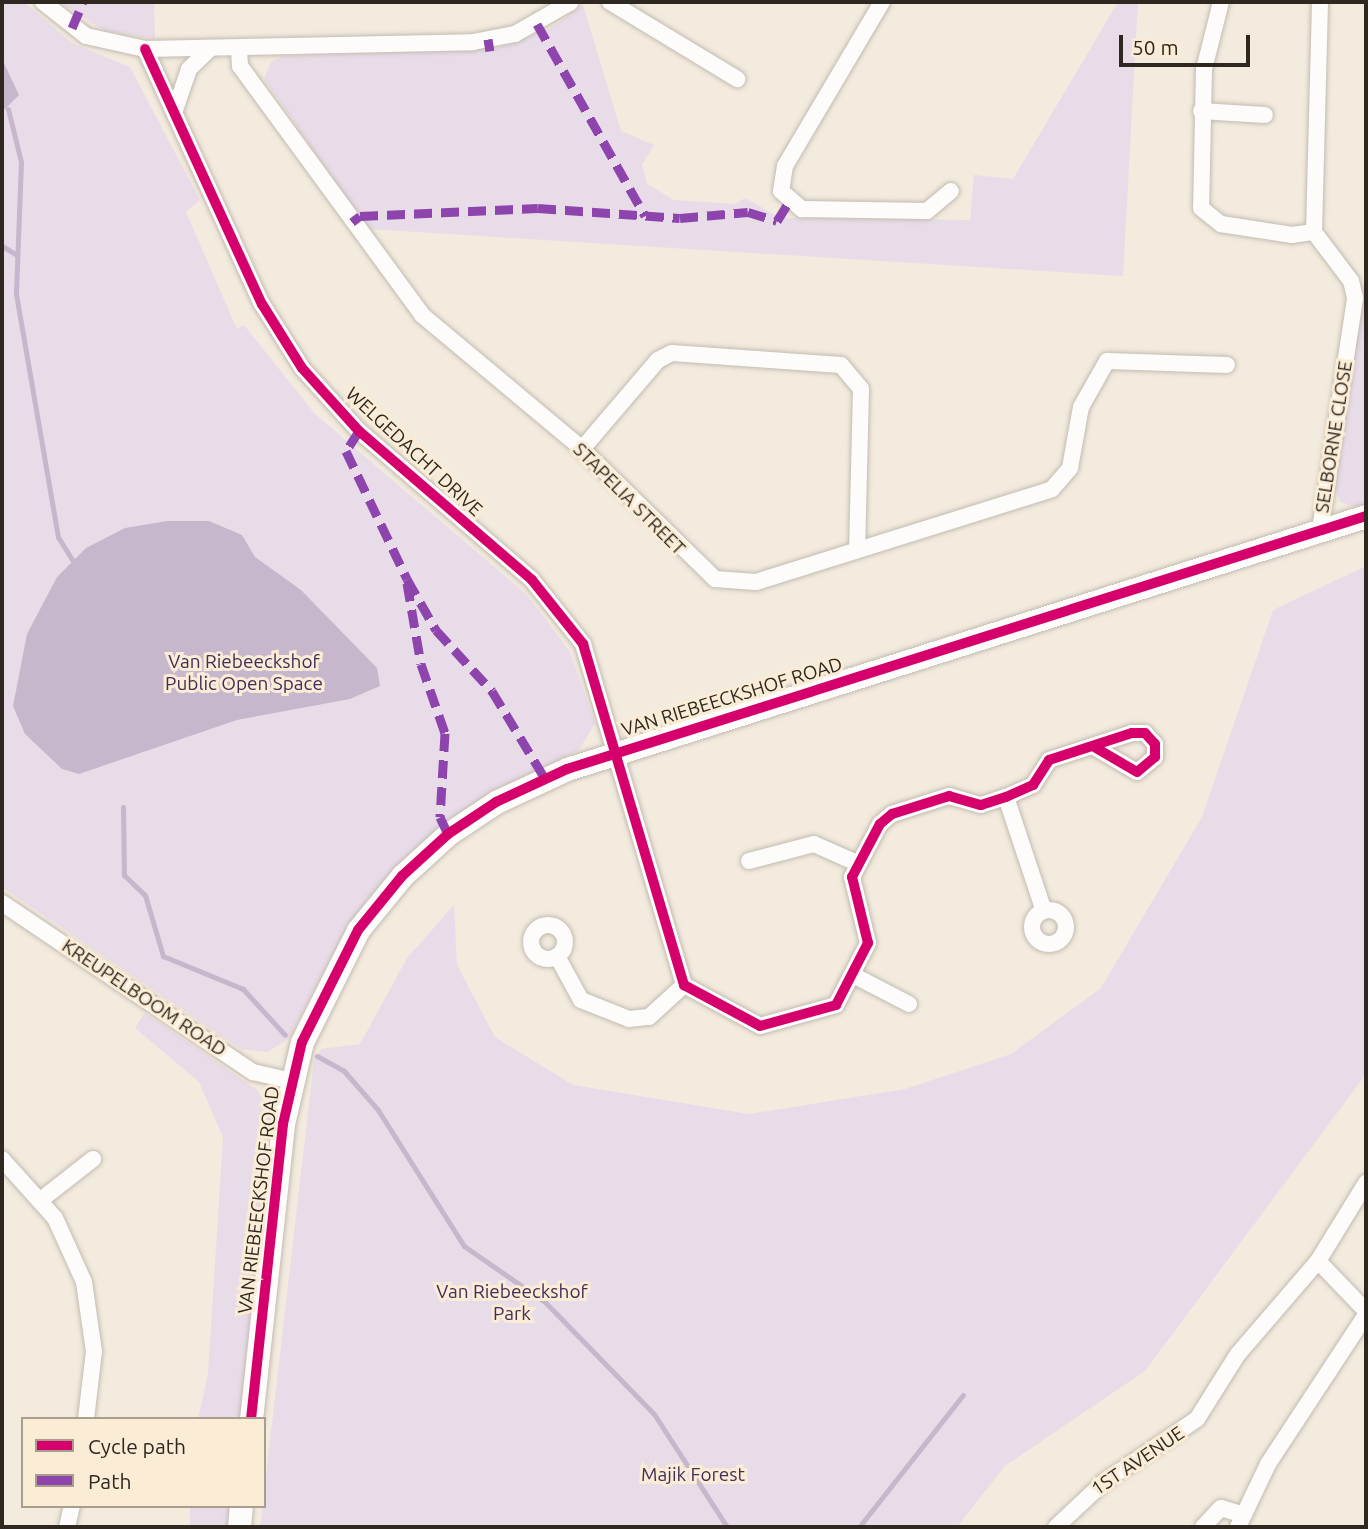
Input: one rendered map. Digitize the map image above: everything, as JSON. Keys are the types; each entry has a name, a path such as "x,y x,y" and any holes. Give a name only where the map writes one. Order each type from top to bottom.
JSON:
{"street":[{"path":"43,2 86,36 145,49 473,42 515,34 570,2"},
{"path":"610,2 737,79"},
{"path":"882,2 782,172 781,191 802,209 927,211 951,191"},
{"path":"1221,2 1201,111 1198,193 1205,214 1221,224 1292,235 1314,232 1320,2"},
{"name":"STAPELIA STREET","path":"239,48 240,65 422,315 582,449 715,579 756,582 857,548 1052,489 1070,468 1081,407 1098,368 1118,358 1227,365"},
{"name":"WELGEDACHT DRIVE","path":"145,49 279,335 359,431 551,600 588,657 664,934 684,985"},
{"path":"175,110 184,78 210,49"},
{"path":"1201,111 1265,115"},
{"name":"SELBORNE CLOSE","path":"1314,232 1351,281 1355,298 1320,530"},
{"path":"582,449 658,360 671,353 841,365 861,389 857,548"},
{"name":"VAN RIEBEECKSHOF ROAD","path":"251,1417 291,1081 325,986 402,876 496,802 616,752 1366,516"},
{"path":"557,956 581,1000 629,1019 649,1017 684,985 772,1027 836,1005 868,943 853,892 859,864 892,814 949,796 981,805 1006,797 1032,785 1049,760 1096,748"},
{"path":"1006,797 1044,911"},
{"path":"748,861 814,844 859,864"},
{"name":"KREUPELBOOM ROAD","path":"2,902 253,1072 291,1081"},
{"path":"853,975 909,1004"},
{"path":"2,1159 42,1199 76,1260 89,1304 94,1351 86,1417"},
{"path":"42,1199 93,1159"},
{"name":"1ST AVENUE","path":"1056,1527 1104,1482 1197,1419 1238,1354 1318,1261 1366,1183"},
{"path":"1203,1527 1221,1508 1241,1521 1310,1394 1366,1313 1318,1261"},
{"path":"67,1527 72,1508"},
{"path":"239,1527 241,1508"}],"green space":[{"name":"Van Riebeeckshof Public Open Space","path":"2,2 24,2 72,43 130,67 200,200 186,212 237,329 244,325 315,414 526,594 569,650 595,723 579,750 493,791 411,852 347,927 289,1038 268,1052 241,1049 2,887"},
{"path":"59,2 154,2 155,39 105,31"},
{"path":"1118,2 1138,2 1123,276 368,229 264,79 271,62 283,56 498,48 551,28 583,5 621,131 654,145 642,165 647,184 674,200 735,204 745,198 780,218 970,220 974,175 1013,179"},
{"path":"1361,285 1366,285 1366,504 1355,507 1341,502 1335,491"},
{"name":"Van Riebeeckshof Park","path":"1366,566 1366,1074 1145,1371 1005,1466 957,1527 260,1527 262,1508 266,1508 266,1475 314,1060 321,1049 360,1044 407,958 454,905 457,965 495,1037 573,1085 749,1114 905,1089 1011,1054 1101,988 1202,817 1273,610"},
{"path":"145,1013 257,1090 272,1112 240,1417 198,1417 208,1374 223,1137 199,1082 135,1028"},
{"path":"190,1508 230,1508 230,1527 190,1527"}],"shaded area":[{"path":"2,59 19,95 2,112"},
{"path":"167,521 209,521 242,535 255,557 301,590 377,668 380,686 350,699 237,720 79,774 62,769 25,734 13,706 27,634 57,577 86,548 125,528"}],"waterway":[{"path":"8,109 21,162 16,294 58,537 73,561"},
{"path":"2,246 17,255"},
{"path":"123,807 124,875 145,895 163,956 243,989 285,1035"},
{"path":"317,1056 344,1071 378,1110 464,1246 545,1302 654,1414 727,1527"},
{"path":"859,1527 963,1395"}],"marked path":[{"path":"72,28 83,2"},
{"path":"537,24 645,216"},
{"path":"488,39 490,51"},
{"path":"352,222 360,216 538,208 680,218 748,212 777,221 789,202"},
{"path":"359,431 346,451 407,579 436,630 492,691 544,777"},
{"path":"407,583 421,664 445,733 440,817 448,834"}],"cycle path":[{"path":"145,49 262,304 302,368 359,431 532,580 583,644 684,985 760,1026 836,1005 868,943 852,877 880,824 892,814 949,796 981,805 1006,797 1033,785 1049,760 1132,733 1145,733 1155,744 1155,757 1137,772 1096,748"},
{"path":"251,1417 283,1124 302,1042 358,930 402,876 448,834 496,802 567,769 1366,516"}],"park label":[{"name":"Majik Forest","path":"693,1475"}]}
